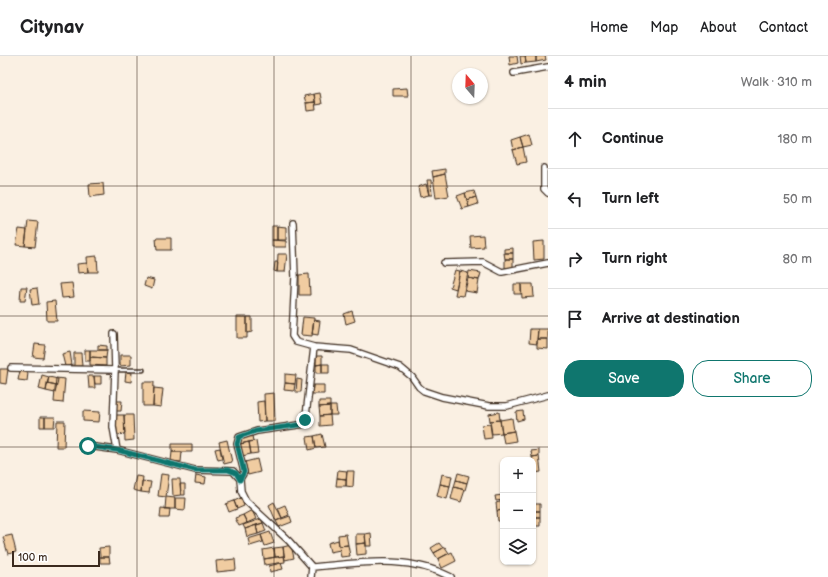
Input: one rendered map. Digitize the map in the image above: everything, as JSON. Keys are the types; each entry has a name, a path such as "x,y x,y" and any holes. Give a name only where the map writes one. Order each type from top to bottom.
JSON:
{"street":[{"path":"514,73 548,67"},
{"path":"544,168 544,189 548,193"},
{"path":"293,223 295,277 291,332 296,342 314,347 343,348 400,367 412,377 424,391 476,404 507,406 548,395"},
{"path":"444,264 483,262 502,272 548,263"},
{"path":"114,334 115,370 113,427 117,450"},
{"path":"240,480 244,472 237,444 239,437 256,431 305,424 314,347"},
{"path":"10,368 115,370"},
{"path":"88,446 117,450 195,470 228,470 236,473 240,480 241,491 246,501 289,541 312,567 311,577"},
{"path":"312,567 387,561 428,567 451,577"}],"lane":[{"path":"115,370 143,370"}],"building":[{"path":"509,56 517,56 518,63 510,65"},
{"path":"520,56 525,56 526,63 521,64"},
{"path":"525,56 536,56 536,62 526,63"},
{"path":"536,56 545,56 546,60 536,62"},
{"path":"407,88 408,96 393,96 393,89"},
{"path":"320,93 322,104 316,105 314,94"},
{"path":"314,94 315,102 306,103 304,96"},
{"path":"315,102 316,110 307,111 306,103"},
{"path":"529,134 532,145 523,147 520,137"},
{"path":"520,137 523,147 513,150 511,140"},
{"path":"523,147 526,162 517,164 513,150"},
{"path":"445,169 445,174 433,177 432,171"},
{"path":"445,174 449,196 436,198 433,177"},
{"path":"427,180 431,180 432,195 429,195"},
{"path":"103,183 104,195 90,197 89,184"},
{"path":"426,184 429,195 420,197 418,187"},
{"path":"474,191 476,197 467,200 465,193"},
{"path":"465,193 469,207 462,209 457,196"},
{"path":"476,197 478,204 469,207 467,200"},
{"path":"28,221 38,222 35,247 25,246"},
{"path":"272,226 277,226 277,240 272,240"},
{"path":"277,226 286,227 286,240 277,240"},
{"path":"19,229 27,230 25,246 16,245"},
{"path":"483,235 484,247 471,248 470,236"},
{"path":"156,238 171,238 171,250 157,250"},
{"path":"272,240 286,241 286,247 272,247"},
{"path":"544,241 544,259 534,260 533,242"},
{"path":"513,248 513,253 504,253 504,249"},
{"path":"504,253 513,253 513,259 505,259"},
{"path":"278,254 287,254 285,272 277,272"},
{"path":"97,256 98,272 88,272 87,257"},
{"path":"505,259 513,259 513,268 505,268"},
{"path":"275,262 278,262 277,272 274,271"},
{"path":"87,263 88,272 78,273 77,264"},
{"path":"455,270 460,271 456,289 450,287"},
{"path":"460,271 468,273 463,296 455,295"},
{"path":"469,271 481,273 479,280 468,278"},
{"path":"309,274 310,295 299,295 299,275"},
{"path":"146,278 154,280 152,289 144,286"},
{"path":"468,278 479,280 477,293 465,291"},
{"path":"72,283 74,297 62,298 60,284"},
{"path":"514,284 521,284 521,294 514,294"},
{"path":"521,284 533,284 534,297 522,298"},
{"path":"21,287 27,287 25,301 20,301"},
{"path":"37,288 39,304 32,305 30,289"},
{"path":"55,301 57,321 47,321 46,302"},
{"path":"352,311 355,321 346,324 344,314"},
{"path":"237,317 247,317 247,338 237,338"},
{"path":"247,317 252,317 252,332 247,333"},
{"path":"303,317 314,318 312,336 301,335"},
{"path":"314,320 320,321 318,335 312,334"},
{"path":"530,329 538,329 537,344 529,343"},
{"path":"538,329 548,329 548,339 537,339"},
{"path":"537,339 548,339 548,349 537,348"},
{"path":"35,344 45,345 43,358 33,357"},
{"path":"98,345 107,346 107,350 98,350"},
{"path":"85,350 90,350 90,361 85,361"},
{"path":"90,350 107,350 106,358 90,357"},
{"path":"70,352 72,365 65,366 62,354"},
{"path":"74,353 81,353 82,366 74,366"},
{"path":"120,355 131,355 131,365 120,366"},
{"path":"316,356 322,356 322,364 316,365"},
{"path":"90,357 106,358 106,366 90,365"},
{"path":"322,364 329,364 329,373 322,373"},
{"path":"322,364 322,373 316,373 316,365"},
{"path":"0,369 8,369 6,384 0,383"},
{"path":"20,371 28,373 27,381 18,380"},
{"path":"126,372 132,373 131,382 125,381"},
{"path":"285,374 296,375 295,384 285,383"},
{"path":"42,375 49,377 46,391 39,389"},
{"path":"88,376 94,376 95,388 89,388"},
{"path":"94,376 101,376 101,384 95,384"},
{"path":"49,377 58,379 57,385 47,383"},
{"path":"56,378 65,379 63,403 54,402"},
{"path":"297,379 302,380 301,392 296,392"},
{"path":"143,382 154,382 153,406 143,406"},
{"path":"47,383 57,385 55,393 46,391"},
{"path":"285,383 295,384 294,391 284,390"},
{"path":"313,385 324,385 324,394 312,394"},
{"path":"154,388 163,389 161,407 153,406"},
{"path":"274,393 275,421 265,421 264,394"},
{"path":"116,401 122,401 121,411 115,411"},
{"path":"264,401 265,421 258,422 257,402"},
{"path":"319,401 330,401 330,406 319,407"},
{"path":"330,406 336,406 337,415 330,415"},
{"path":"330,406 330,415 320,416 319,407"},
{"path":"83,411 100,412 99,422 83,421"},
{"path":"523,411 524,419 517,421 516,412"},
{"path":"499,412 500,420 490,421 489,414"},
{"path":"116,415 124,415 125,434 117,435"},
{"path":"124,415 133,415 134,440 125,441"},
{"path":"330,415 331,425 320,426 320,416"},
{"path":"40,417 45,417 45,427 40,427"},
{"path":"45,417 55,417 54,427 45,427"},
{"path":"512,418 514,431 502,433 500,420"},
{"path":"500,420 502,433 492,434 490,421"},
{"path":"57,421 65,421 64,447 56,447"},
{"path":"490,424 492,438 484,439 482,425"},
{"path":"514,431 516,441 504,443 502,433"},
{"path":"322,434 325,447 316,448 314,436"},
{"path":"252,436 253,441 240,444 239,439"},
{"path":"314,436 316,448 309,450 307,437"},
{"path":"227,440 232,462 224,464 219,442"},
{"path":"256,441 258,453 251,454 249,442"},
{"path":"249,442 251,454 242,456 240,444"},
{"path":"172,444 192,444 192,452 172,452"},
{"path":"220,448 222,459 218,460 215,449"},
{"path":"539,450 539,456 532,457 531,451"},
{"path":"172,452 182,452 181,462 171,461"},
{"path":"539,456 541,472 536,473 536,457 532,457"},
{"path":"257,459 260,472 248,475 245,462"},
{"path":"338,470 347,471 346,479 337,478"},
{"path":"347,471 354,471 353,487 346,486"},
{"path":"458,473 469,476 467,483 456,480"},
{"path":"161,474 169,475 166,497 158,496"},
{"path":"442,474 452,476 450,486 440,484"},
{"path":"196,475 206,477 205,484 195,483"},
{"path":"136,476 143,477 141,492 133,490"},
{"path":"337,478 346,479 346,486 336,486"},
{"path":"172,479 180,479 181,495 173,496"},
{"path":"456,480 467,483 465,490 454,487"},
{"path":"142,481 151,482 149,493 141,492"},
{"path":"180,484 185,484 185,495 181,495"},
{"path":"440,484 450,486 447,499 437,496"},
{"path":"454,487 465,490 461,502 451,499"},
{"path":"500,495 500,500 496,501 495,496"},
{"path":"166,497 175,498 175,509 165,509"},
{"path":"175,498 186,498 185,510 175,509"},
{"path":"241,498 244,506 237,509 234,501"},
{"path":"234,501 237,509 229,512 226,504"},
{"path":"274,502 282,518 276,521 269,505"},
{"path":"500,502 500,510 497,511 496,503"},
{"path":"536,504 540,504 540,511 536,511"},
{"path":"285,505 289,515 282,518 278,508"},
{"path":"161,508 170,509 169,518 160,518"},
{"path":"252,510 256,519 247,523 243,515"},
{"path":"500,510 500,521 498,521 497,511"},
{"path":"536,511 540,511 540,517 536,517"},
{"path":"243,515 247,523 239,526 235,518"},
{"path":"290,516 292,522 279,527 276,521"},
{"path":"536,517 540,517 540,526 536,526"},
{"path":"261,519 263,523 245,529 243,525"},
{"path":"263,523 266,531 258,534 256,525"},
{"path":"256,525 258,534 247,537 245,529"},
{"path":"270,532 274,543 265,546 261,535"},
{"path":"371,533 372,546 366,546 365,534"},
{"path":"346,534 348,545 339,546 338,535"},
{"path":"356,534 365,534 366,543 356,544"},
{"path":"12,535 16,552 8,554 3,537"},
{"path":"261,535 263,542 250,546 248,539"},
{"path":"338,540 340,550 330,552 328,543"},
{"path":"366,543 366,554 357,555 356,544"},
{"path":"439,543 443,548 434,553 431,548"},
{"path":"291,545 294,558 285,560 283,547"},
{"path":"348,545 350,556 341,557 339,546"},
{"path":"109,547 109,557 100,557 99,548"},
{"path":"283,547 284,556 275,557 274,548"},
{"path":"445,547 449,553 438,559 434,553"},
{"path":"274,548 275,557 264,559 263,550"},
{"path":"452,552 456,561 442,568 438,559"},
{"path":"284,556 285,562 265,565 264,559"},
{"path":"100,557 109,557 110,563 100,563"},
{"path":"235,559 236,570 217,572 216,561"},
{"path":"281,563 283,569 270,572 269,566"}],"route":[{"path":"88,446 117,450 195,470 233,471 238,475 240,480 244,472 237,444 239,437 256,431 305,424 305,420"}]}
